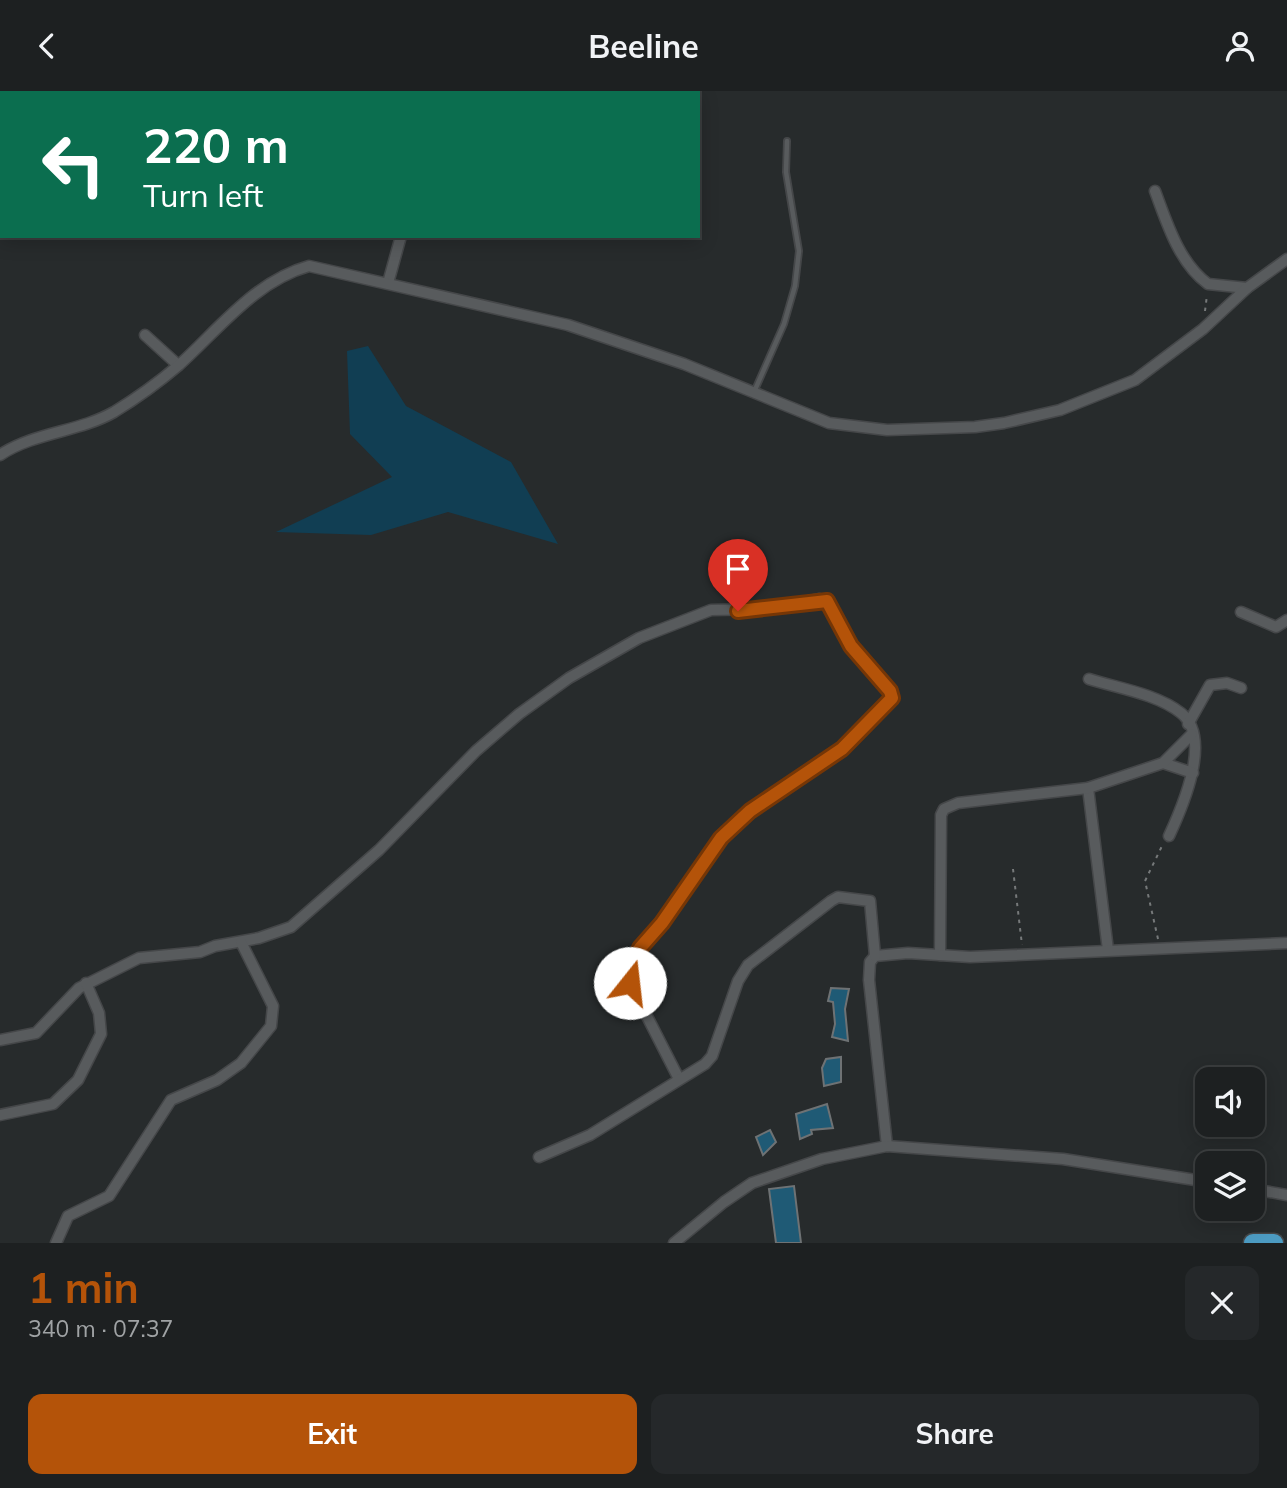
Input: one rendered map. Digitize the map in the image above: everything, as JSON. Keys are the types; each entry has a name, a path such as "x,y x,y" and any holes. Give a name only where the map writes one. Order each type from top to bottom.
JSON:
{"highway":[{"path":"1252,1243 1274,1243"}],"street":[{"path":"1155,191 1186,259 1208,284 1247,288"},
{"path":"388,283 400,238"},
{"path":"0,456 22,443 111,413 178,365 248,300 295,269 309,265 568,324 684,364 791,409 851,428 975,428 1060,410 1135,380 1203,329 1247,288 1287,259"},
{"path":"145,335 178,365"},
{"path":"0,1040 36,1033 86,983 142,957 200,952 291,927 315,909 379,850 476,751 519,714 569,678 647,634 705,612 770,609 819,599 827,601 851,646 890,691 892,698 842,749 739,820 721,838 662,923 640,948 630,983 679,1079"},
{"path":"1241,612 1272,627 1287,620"},
{"path":"1089,679 1171,707 1184,715 1190,729 1193,773 1183,806 1169,836"},
{"path":"1163,764 1190,729 1210,685 1227,683 1241,688"},
{"path":"940,955 941,815 944,809 958,803 1088,787 1163,764 1193,773"},
{"path":"1088,787 1108,950"},
{"path":"539,1157 590,1135 709,1061 738,981 748,965 838,898 870,901 875,956 870,963 869,980 887,1146"},
{"path":"55,1243 68,1216 109,1196 171,1100 218,1080 233,1069 253,1051 271,1026 273,1006 241,942"},
{"path":"875,956 908,953 970,957 1108,950 1159,951 1287,943"},
{"path":"0,1115 53,1104 66,1095 84,1071 101,1034 99,1013 86,983"},
{"path":"674,1243 752,1183 822,1159 887,1146 1063,1159 1195,1180"},
{"path":"1265,1191 1287,1195"}],"lane":[{"path":"754,393 784,324 795,286 799,251 786,172 788,141"}],"path":[{"path":"1203,329 1208,284"},
{"path":"1159,951 1157,927 1145,881 1169,836"},
{"path":"1013,869 1024,954"}],"shaded area":[{"path":"368,346 406,406 511,462 558,544 448,512 371,535 276,532 392,477 350,434 347,351"}],"building":[{"path":"831,988 849,989 845,1009 848,1041 832,1037 835,1024 833,1002 828,1001"},
{"path":"841,1057 841,1082 824,1086 822,1068 826,1059"},
{"path":"827,1104 833,1128 811,1130 812,1134 800,1139 796,1114"},
{"path":"770,1130 776,1142 763,1155 756,1137"},
{"path":"794,1186 801,1243 776,1243 769,1189"}],"route":[{"path":"630,983 640,948 662,923 721,838 750,811 842,749 892,698 890,691 851,646 827,601 819,599 770,609 738,611"}]}
